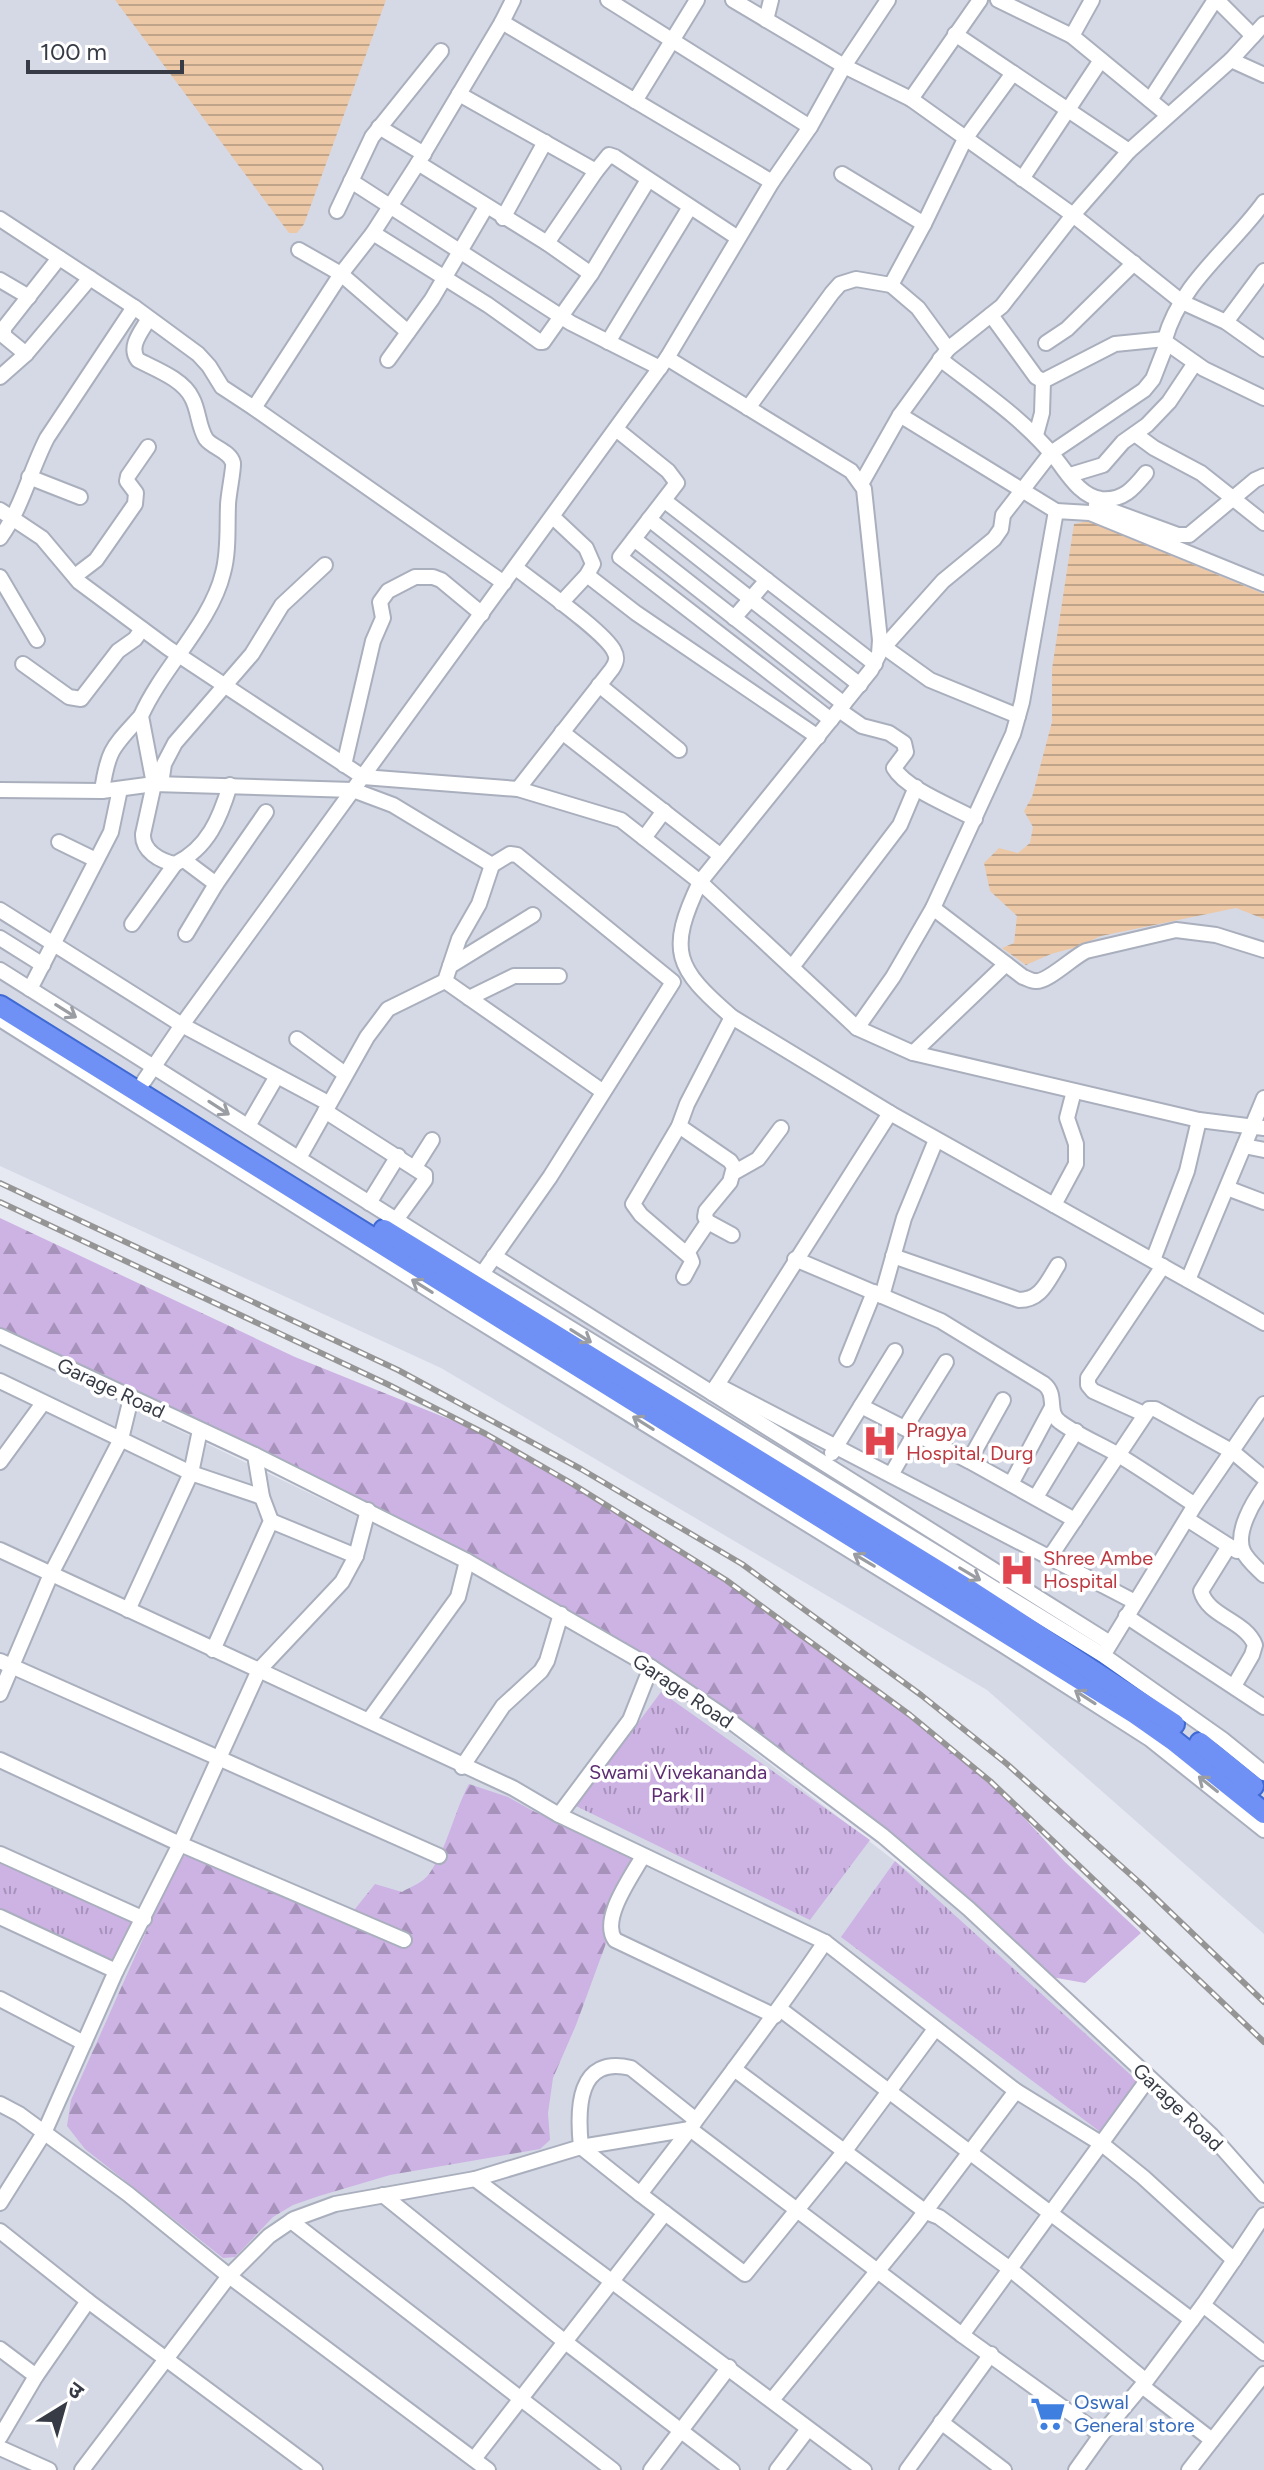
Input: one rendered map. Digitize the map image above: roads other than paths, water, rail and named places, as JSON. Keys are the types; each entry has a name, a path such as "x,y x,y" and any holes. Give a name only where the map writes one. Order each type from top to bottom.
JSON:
{"highway":[{"path":"0,992 148,1074 541,1318 1179,1726 1264,1795"},
{"path":"0,1006 942,1592 1179,1726 1264,1813"}],"street":[{"path":"254,408 421,159 513,0"},
{"path":"608,0 810,127"},
{"path":"635,101 697,0"},
{"path":"733,0 844,66 911,99 1073,215 1182,302 1226,322 1264,349"},
{"path":"766,20 771,0"},
{"path":"148,1074 663,363 772,182 810,127 844,66 888,0"},
{"path":"911,99 980,0"},
{"path":"998,0 1028,6 1072,36 1168,115"},
{"path":"1072,36 1092,0"},
{"path":"1150,100 1216,0 1253,36"},
{"path":"502,22 772,182"},
{"path":"861,484 900,415 944,354 1014,293 1073,215 1129,151 1231,60 1264,24"},
{"path":"955,34 1129,151"},
{"path":"337,211 361,157 379,127 441,51"},
{"path":"1022,179 1101,60"},
{"path":"1231,60 1264,75"},
{"path":"891,285 965,139 1013,73"},
{"path":"459,94 596,171"},
{"path":"379,127 486,207 547,243 591,274"},
{"path":"503,218 545,142"},
{"path":"547,243 609,155 738,238"},
{"path":"842,174 924,224"},
{"path":"373,233 540,342 548,337 591,274 648,180"},
{"path":"351,181 562,316 608,342 663,363 748,408 851,471 864,489 882,645 879,654 860,685 700,882 689,904 679,942 680,956 697,983 732,1017 890,1113 1264,1323"},
{"path":"882,645 943,581 994,539 1001,529 1003,515 1020,489 1051,453 1144,390 1153,379 1182,302 1204,269 1249,223 1264,202"},
{"path":"388,360 445,278 486,207"},
{"path":"608,342 690,207"},
{"path":"0,239 5,222 134,307 204,359 222,387 504,583"},
{"path":"299,250 341,274 408,332"},
{"path":"26,354 3,333 4,328 59,258"},
{"path":"1046,343 1067,329 1134,263"},
{"path":"1226,322 1264,271"},
{"path":"0,377 26,354 90,278"},
{"path":"748,408 840,284 856,279 891,285 918,308 944,354 1036,435 1091,503 1184,536 1195,532 1255,480 1264,476"},
{"path":"0,280 29,297"},
{"path":"0,538 14,519 29,477 59,419 134,307"},
{"path":"991,315 1036,377 1043,381"},
{"path":"102,791 110,752 141,716 214,599 227,556 228,487 233,463 207,441 193,399 184,387 138,360 134,354 134,345 148,320"},
{"path":"1043,381 1115,344 1166,341 1195,363 1264,398"},
{"path":"1070,475 1103,465 1163,408 1195,363"},
{"path":"1036,435 1042,413 1043,381"},
{"path":"900,415 1056,511 1090,513 1262,581"},
{"path":"616,429 674,477 677,483 621,552 622,561 838,711 862,726 889,733 904,743 906,752 894,768 897,773 916,787 975,819"},
{"path":"1135,434 1201,473 1264,523"},
{"path":"75,576 96,560 135,504 136,493 127,481 128,476 148,447"},
{"path":"1084,492 1100,499 1117,498 1128,494 1146,473"},
{"path":"29,477 80,497"},
{"path":"665,501 875,664"},
{"path":"0,510 42,538 75,576 142,629 363,777 518,789 613,817 700,882 857,1028 873,1038 913,1053 1199,1120 1258,1127"},
{"path":"857,1028 893,977 933,908 1001,764 1018,716 1056,511"},
{"path":"553,517 586,548 593,564 561,603"},
{"path":"649,519 860,685"},
{"path":"634,539 734,618 838,711"},
{"path":"216,884 180,862 146,849 142,842 157,784 168,753 252,654 282,605 325,565"},
{"path":"516,568 613,648 616,655 616,662 518,789"},
{"path":"587,575 636,613 818,737"},
{"path":"0,577 37,640"},
{"path":"344,765 373,641 383,618 380,602 384,595 415,577 433,577 441,580 482,614"},
{"path":"734,618 767,580"},
{"path":"23,664 69,697 81,699 118,651 135,639 142,629"},
{"path":"882,645 930,680 1018,716"},
{"path":"599,685 679,750"},
{"path":"141,716 157,784"},
{"path":"562,732 721,856"},
{"path":"0,790 102,791 157,784 353,790 393,805 492,865"},
{"path":"132,924 180,862 211,833 230,785"},
{"path":"792,967 900,825 916,787"},
{"path":"30,989 114,823 120,789"},
{"path":"644,838 664,811"},
{"path":"186,934 266,812"},
{"path":"59,842 96,860"},
{"path":"299,1158 345,1074 388,1009 445,981 459,939 479,904 492,865 510,854 517,855 673,982 697,983"},
{"path":"933,908 1023,977 1036,982 1046,979 1073,957 1086,951 1176,930 1216,935 1264,950"},
{"path":"0,910 182,1025 277,1076 415,1167 425,1175 425,1180 396,1220"},
{"path":"450,966 533,915"},
{"path":"0,938 43,965"},
{"path":"913,1053 1006,964"},
{"path":"0,970 148,1074 248,1126 482,1274 541,1318 700,1408 1107,1649"},
{"path":"469,998 514,976 559,976"},
{"path":"445,981 602,1091"},
{"path":"482,1274 550,1177 673,982"},
{"path":"684,1277 692,1262 687,1253 641,1215 633,1204 679,1126 687,1104 732,1017"},
{"path":"0,1019 1150,1739 1264,1830"},
{"path":"297,1039 345,1074"},
{"path":"248,1126 277,1076"},
{"path":"1054,1205 1076,1164 1076,1144 1067,1118 1074,1091"},
{"path":"1188,1280 1244,1146 1258,1127 1264,1098"},
{"path":"700,1408 890,1113"},
{"path":"1144,1414 1093,1391 1088,1385 1088,1378 1158,1263 1187,1171 1199,1120"},
{"path":"679,1126 730,1161 735,1172"},
{"path":"732,1235 708,1222 706,1211 735,1172 758,1159 781,1128"},
{"path":"415,1167 432,1140"},
{"path":"847,1359 878,1294 904,1218 936,1140"},
{"path":"1244,1146 1264,1150"},
{"path":"369,1203 398,1156"},
{"path":"1227,1188 1264,1202"},
{"path":"687,1253 708,1222"},
{"path":"494,1256 714,1389 1107,1649 1179,1726 1222,1739 1264,1773"},
{"path":"893,1256 1019,1300 1030,1300 1041,1293 1058,1265"},
{"path":"795,1259 941,1321 1051,1390 1051,1409 1011,1484"},
{"name":"Garage Road","path":"0,1336 255,1455 467,1561 651,1667 722,1715 827,1793 969,1909 1211,2135 1264,2195"},
{"path":"816,1479 895,1351"},
{"path":"891,1475 910,1430 946,1362"},
{"path":"0,1381 191,1473 262,1497"},
{"path":"714,1389 836,1447 1135,1602"},
{"path":"0,1694 6,1664 121,1439 131,1398"},
{"path":"969,1461 1003,1400"},
{"path":"0,1462 43,1403"},
{"path":"1107,1649 1195,1505 1264,1404"},
{"path":"861,1406 1075,1520"},
{"path":"1051,1409 1057,1420 1195,1505"},
{"path":"1050,1557 1149,1409 1155,1409 1233,1452 1264,1478"},
{"path":"128,1610 191,1473 200,1430"},
{"path":"1036,1497 1076,1431"},
{"path":"213,1650 271,1521 262,1497 255,1455"},
{"path":"1246,1557 1241,1549 1241,1539 1250,1510 1264,1487"},
{"path":"0,2203 44,2133 116,1971 180,1844 259,1670 342,1582 356,1556 368,1510"},
{"path":"1187,1519 1246,1557 1264,1575"},
{"path":"271,1521 356,1556"},
{"path":"1229,1546 1201,1591 1209,1605 1247,1631 1255,1645 1234,1686"},
{"path":"0,1550 369,1720 462,1767 513,1788 559,1815 825,1942 1016,2091 1102,2144 1234,2260"},
{"path":"369,1720 458,1597 467,1561"},
{"path":"462,1767 490,1721 541,1671 561,1614"},
{"path":"1126,1616 1264,1707"},
{"path":"6,1664 439,1856"},
{"path":"559,1815 630,1720 651,1667"},
{"path":"0,1760 180,1844 404,1940"},
{"path":"0,1854 144,1919"},
{"path":"643,1856 615,1907 610,1931 615,1940 777,2012 890,2091 1192,2320"},
{"path":"0,1917 116,1971"},
{"path":"640,2194 777,2012 825,1942"},
{"path":"0,1999 84,2043"},
{"path":"935,2029 844,2152 798,2209 745,2274 581,2147 582,2091 589,2078 600,2069 631,2068 693,2124 798,2209 962,2335 1101,2435"},
{"path":"734,2069 926,2212 939,2217 1010,2269 1212,2440"},
{"path":"962,2335 1143,2086"},
{"path":"772,2400 877,2268 926,2212 1016,2091"},
{"path":"0,2104 19,2114 128,2194 229,2276 488,2470"},
{"path":"82,2470 229,2276 255,2248 291,2221 335,2204 475,2179 581,2147 693,2124"},
{"path":"475,2179 864,2470"},
{"path":"383,2195 564,2341 732,2470"},
{"path":"474,2459 665,2213"},
{"path":"1083,2468 1101,2435 1192,2320 1264,2215"},
{"path":"291,2221 613,2470"},
{"path":"0,2231 88,2301 315,2470"},
{"path":"0,2437 36,2376 88,2301"},
{"path":"1203,2305 1264,2353"},
{"path":"0,2349 36,2376"},
{"path":"907,2470 991,2354"},
{"path":"651,2470 729,2367"},
{"path":"1189,2470 1264,2374"},
{"path":"941,2422 1004,2470"},
{"path":"777,2470 808,2429"},
{"path":"0,2448 49,2470"}],"railway":[{"path":"0,1183 398,1370 581,1469 742,1564 921,1695 1007,1764 1141,1884 1264,2002"},
{"path":"0,1202 387,1384 486,1434 726,1580 910,1715 990,1781 1264,2042"}],"place":[{"name":"Pragya Hospital, Durg","path":"880,1441"},
{"name":"Shree Ambe Hospital","path":"1017,1570"},
{"name":"Oswal General store","path":"1048,2414"}],"park label":[{"name":"Swami Vivekananda Park II","path":"678,1784"}]}
